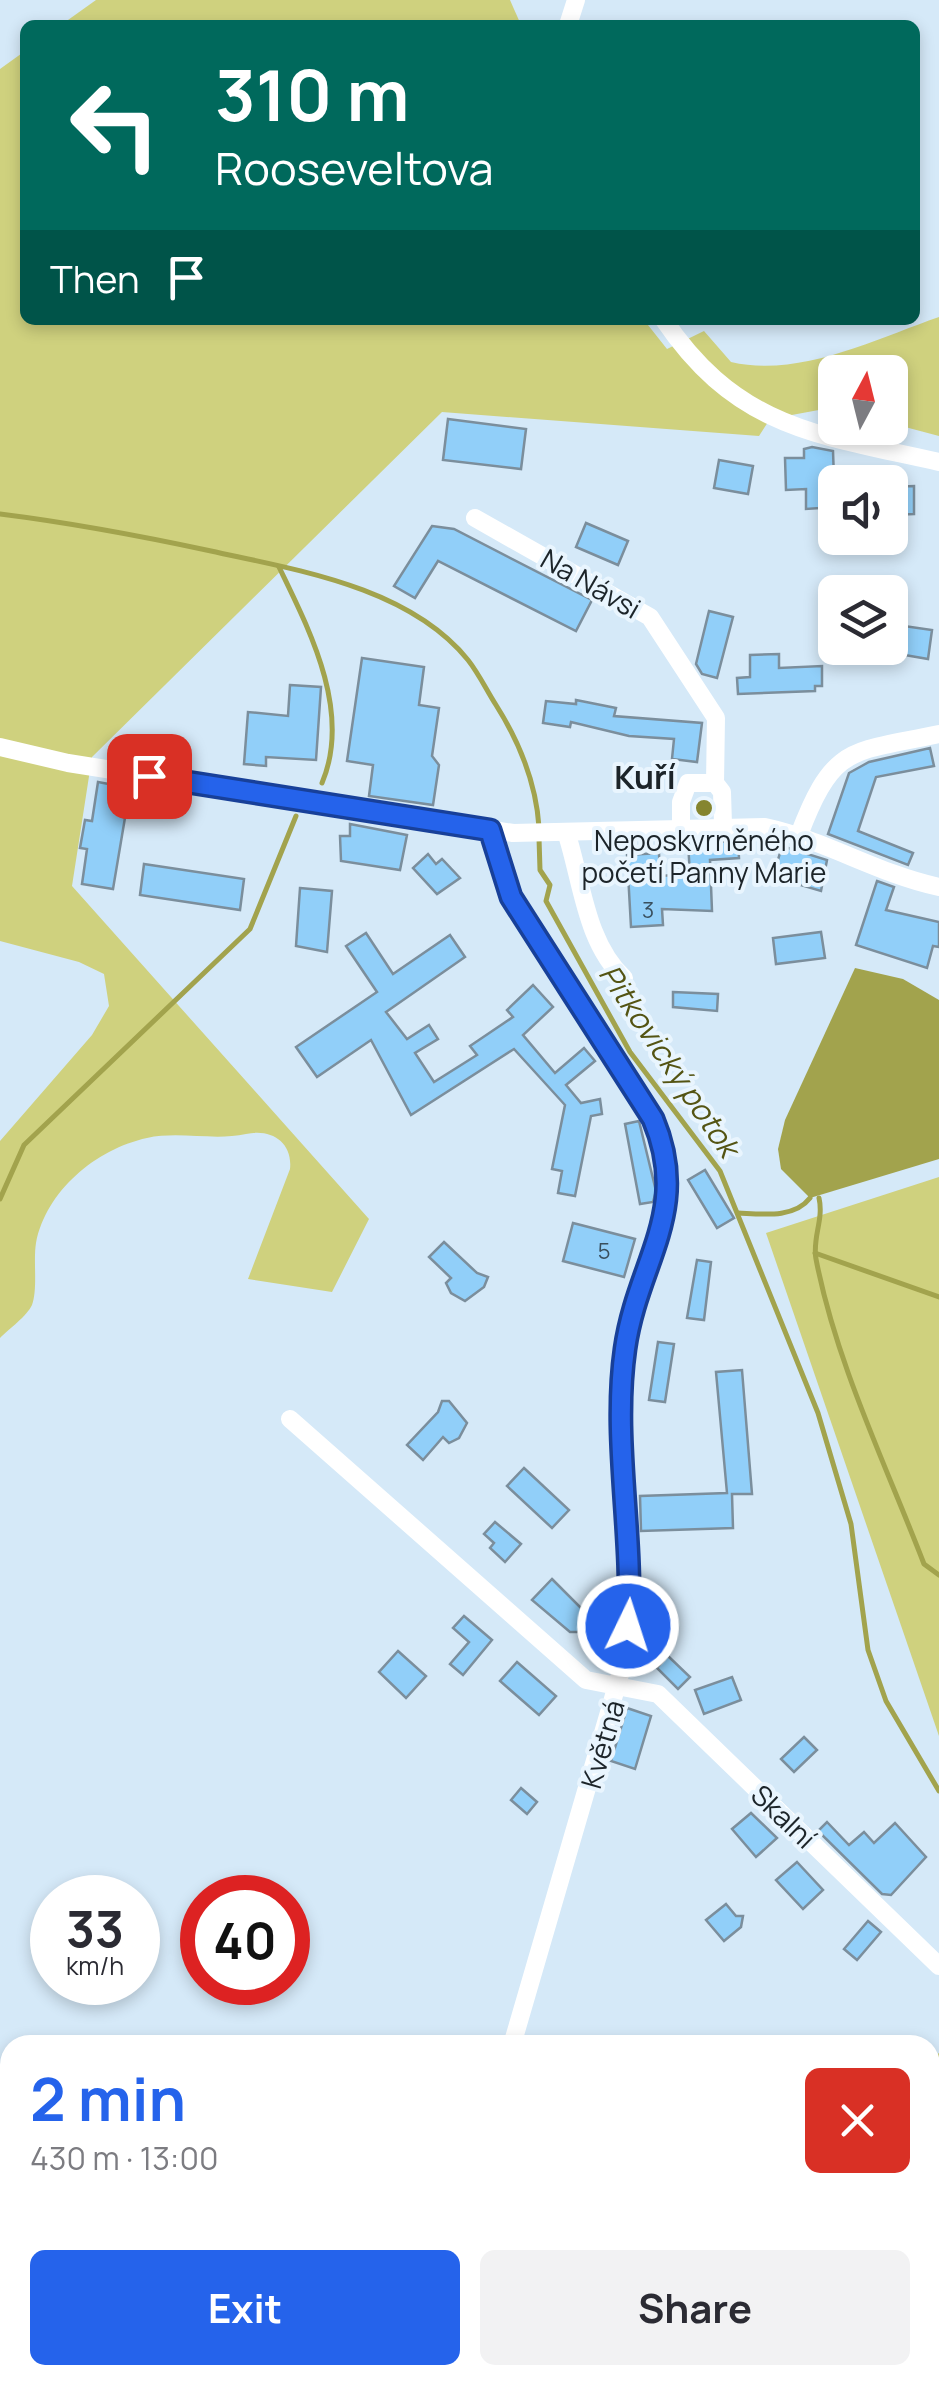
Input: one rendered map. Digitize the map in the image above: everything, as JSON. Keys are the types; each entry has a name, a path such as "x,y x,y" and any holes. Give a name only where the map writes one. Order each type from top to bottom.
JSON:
{"street":[{"path":"668,325 710,378 770,420 939,462"},
{"name":"Na Návsi","path":"475,518 650,616 716,718 715,783 722,792 723,825"},
{"path":"799,835 814,796 848,754 939,734"},
{"path":"0,747 68,764 513,833 723,825 799,835 870,866 939,887"},
{"path":"681,828 681,802 688,783 715,783"},
{"name":"Květná","path":"490,830 511,897 653,1119 664,1145 668,1202 625,1349 622,1402 632,1572 626,1654 515,2035"},
{"path":"560,834 592,926 610,966 624,978"},
{"name":"Skalní","path":"290,1419 586,1680 618,1690 658,1694 939,1966"}],"green space":[{"path":"96,0 510,0 519,20 68,20"},
{"path":"20,55 20,325 648,325 667,349 704,331 731,362 757,366 818,359 818,410 770,419 759,436 442,412 92,757 72,886 369,1219 332,1292 248,1279 290,1169 284,1144 264,1133 159,1136 128,1144 92,1162 62,1190 50,1206 36,1243 32,1305 0,1338 0,1141 92,1035 109,1006 104,974 79,962 0,941 0,69"},
{"path":"939,317 939,436 908,428 908,355 833,355"},
{"path":"939,1177 939,1736 766,1233"}],"shaded area":[{"path":"855,968 903,979 939,1000 939,1159 810,1198 781,1169 778,1149 785,1120"}],"building":[{"path":"448,419 526,429 521,469 443,460"},
{"path":"804,449 833,451 834,465 818,465 818,508 806,509 806,489 786,490 785,458 804,458"},
{"path":"719,460 753,466 748,494 714,488"},
{"path":"908,486 914,486 914,514 908,514"},
{"path":"586,523 628,541 618,565 576,547"},
{"path":"432,526 454,529 592,600 576,631 438,561 415,598 394,586"},
{"path":"709,611 733,617 717,678 702,674 696,664"},
{"path":"908,627 932,630 928,659 908,656"},
{"path":"779,654 779,668 822,666 822,686 815,686 815,691 738,694 737,678 750,677 750,655"},
{"path":"362,658 424,667 419,705 439,708 432,756 439,765 433,805 369,796 373,765 347,761"},
{"path":"290,685 321,687 316,760 266,757 266,766 244,764 248,712 288,716"},
{"path":"576,700 616,708 614,716 702,723 697,762 672,759 674,739 629,736 571,722 570,727 543,723 546,701 576,704"},
{"path":"930,748 934,766 876,777 858,831 913,853 908,865 828,834 849,773 869,762"},
{"path":"98,782 130,788 113,889 82,884 87,849 80,848 85,820 92,821"},
{"path":"350,824 407,835 400,870 341,861 340,836 350,836"},
{"path":"738,841 739,858 710,860 712,911 662,909 663,925 631,927 627,855 659,853 660,876 690,874 688,843"},
{"path":"782,846 827,860 821,891 773,877"},
{"path":"428,854 436,864 442,859 460,878 437,894 413,868"},
{"path":"144,864 244,879 240,910 140,895"},
{"path":"877,881 894,887 886,910 939,922 939,947 933,946 927,968 856,945"},
{"path":"300,888 332,891 327,952 296,946"},
{"path":"821,932 825,958 776,964 773,938"},
{"path":"366,933 393,974 450,935 465,957 386,1012 407,1039 429,1025 438,1039 415,1053 434,1082 477,1055 470,1046 513,1017 507,1010 533,985 553,1007 523,1035 555,1073 584,1048 595,1061 566,1085 581,1103 600,1099 602,1114 591,1116 575,1196 558,1193 562,1171 552,1169 565,1105 514,1049 411,1115 371,1040 317,1077 296,1047 377,992 346,946"},
{"path":"673,992 718,994 717,1011 673,1007"},
{"path":"639,1121 656,1191 653,1202 640,1204 625,1124"},
{"path":"705,1170 734,1218 717,1228 688,1180"},
{"path":"573,1223 635,1239 624,1277 563,1261"},
{"path":"444,1242 477,1273 488,1277 484,1287 465,1301 451,1293 446,1283 451,1278 429,1257"},
{"path":"697,1260 711,1262 704,1320 687,1318"},
{"path":"658,1342 674,1344 665,1402 649,1400"},
{"path":"742,1370 752,1494 732,1494 733,1528 641,1531 640,1496 727,1493 716,1372"},
{"path":"442,1401 449,1401 467,1423 459,1438 449,1443 443,1437 423,1460 407,1445 438,1412"},
{"path":"524,1468 569,1510 552,1528 507,1486"},
{"path":"495,1522 521,1544 505,1562 490,1548 494,1543 484,1534"},
{"path":"552,1579 590,1617 590,1632 570,1632 532,1600"},
{"path":"464,1616 492,1640 463,1675 450,1664 469,1642 453,1628"},
{"path":"398,1651 426,1676 406,1698 379,1672"},
{"path":"668,1656 690,1677 678,1689 657,1668"},
{"path":"517,1662 556,1696 539,1715 500,1681"},
{"path":"732,1677 741,1700 704,1714 695,1690"},
{"path":"627,1708 651,1716 635,1769 611,1761"},
{"path":"804,1737 817,1750 794,1772 781,1759"},
{"path":"521,1788 537,1802 527,1814 511,1800"},
{"path":"751,1813 777,1838 756,1857 732,1829"},
{"path":"827,1822 849,1845 864,1832 874,1843 895,1823 926,1857 891,1895 882,1894 818,1831"},
{"path":"797,1862 823,1890 803,1909 776,1880"},
{"path":"726,1904 736,1916 743,1916 741,1927 724,1941 706,1920"},
{"path":"868,1921 881,1932 857,1960 844,1949"}],"waterway":[{"name":"Pitkovický potok","path":"0,514 132,535 279,566 350,585 415,615 444,635 468,660 505,719 530,779 539,827"},
{"path":"279,567 314,645 330,700 330,756 322,783"},
{"path":"0,1199 24,1145 250,929 296,816"},
{"name":"Pitkovický potok","path":"539,838 540,870 550,885 546,901 630,1052 720,1171 818,1413 851,1524 868,1650 886,1701 939,1791"},
{"path":"738,1213 786,1212 810,1198"},
{"path":"819,1198 816,1259 836,1337 924,1564 939,1575"},
{"path":"815,1253 939,1297"}],"place":[{"name":"Neposkvrněného početí Panny Marie","path":"704,808"}],"district":[{"name":"Kuří","path":"645,777"}],"route":[{"path":"149,776 490,830 511,897 653,1119 664,1145 669,1192 625,1349 622,1402 632,1572 628,1626"}]}
